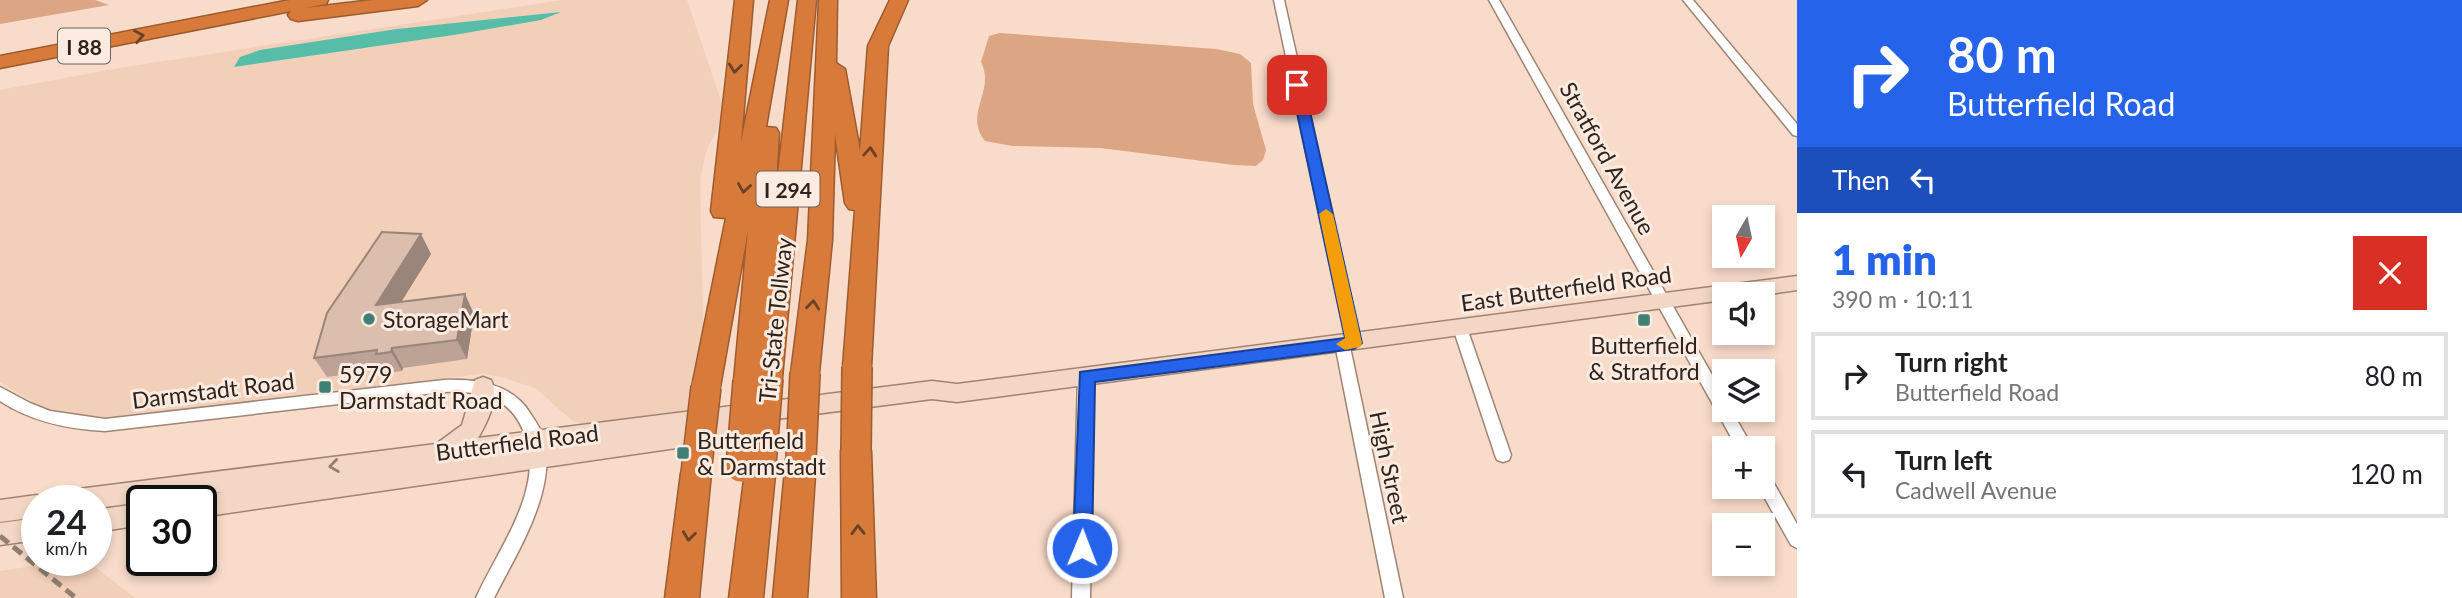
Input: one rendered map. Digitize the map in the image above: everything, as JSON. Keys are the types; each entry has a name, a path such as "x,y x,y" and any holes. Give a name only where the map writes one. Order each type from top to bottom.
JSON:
{"highway":[{"name":"I 88","path":"0,47 233,0"},
{"name":"I 88","path":"0,62 319,0"},
{"path":"168,30 418,0"},
{"path":"682,598 706,387 744,0"},
{"path":"706,387 779,0"},
{"name":"Tri-State Tollway","path":"758,380 807,0"},
{"name":"Tri-State Tollway","path":"790,598 805,373 820,240 828,0"},
{"path":"859,598 857,366 864,246 878,46 899,0"},
{"path":"826,29 837,78 864,246"},
{"path":"747,589 751,466 758,380 774,59 772,34"}],"main road":[{"name":"East Butterfield Road","path":"1348,344 1797,283"},
{"name":"Butterfield Road","path":"217,503 539,449 936,401 957,393 1348,344"},
{"path":"429,453 458,444 476,425 483,386"},
{"name":"Butterfield Road","path":"112,495 429,453 539,449"},
{"path":"0,511 21,508"},
{"path":"0,534 21,531"}],"street":[{"name":"High Street","path":"1279,0 1348,344 1394,598"},
{"name":"Stratford Avenue","path":"1494,0 1738,436"},
{"path":"1688,0 1797,132"},
{"path":"1460,328 1503,455"},
{"path":"1081,598 1086,377"},
{"name":"Darmstadt Road","path":"0,393 34,413 55,420 105,425 444,386 483,386 512,401 528,420 539,449"},
{"path":"485,598 532,498 539,449"},
{"path":"1774,499 1797,540"}],"shaded area":[{"path":"0,0 95,0 109,5 0,24"},
{"path":"562,0 687,0 724,109 718,129 707,149 700,179 703,320 711,408 581,424 571,420 537,389 501,377 481,374 107,418 59,413 41,407 0,382 0,90 119,68"},
{"path":"1000,33 1216,49 1240,54 1251,63 1253,104 1266,150 1263,160 1256,166 1234,165 1101,148 1013,146 985,141 977,121 985,83 981,62 989,36"},
{"path":"21,568 21,576 107,576 135,598 0,598 0,571"}],"water":[{"path":"561,12 541,20 460,34 234,67 240,57 260,50 397,29"}],"building":[{"path":"382,232 421,234 376,305 465,294 457,340 392,348 391,352 376,354 377,350 314,358 327,313"}],"railway":[{"path":"0,536 76,598"}],"slow traffic":[{"path":"1326,214 1354,343 1345,344"}],"place":[{"name":"StorageMart","path":"369,319"},
{"name":"Butterfield & Stratford","path":"1644,320"},
{"name":"5979 Darmstadt Road","path":"325,387"},
{"name":"Butterfield & Darmstadt","path":"683,453"}],"route":[{"path":"1082,548 1086,377 1354,343 1297,85"}]}
